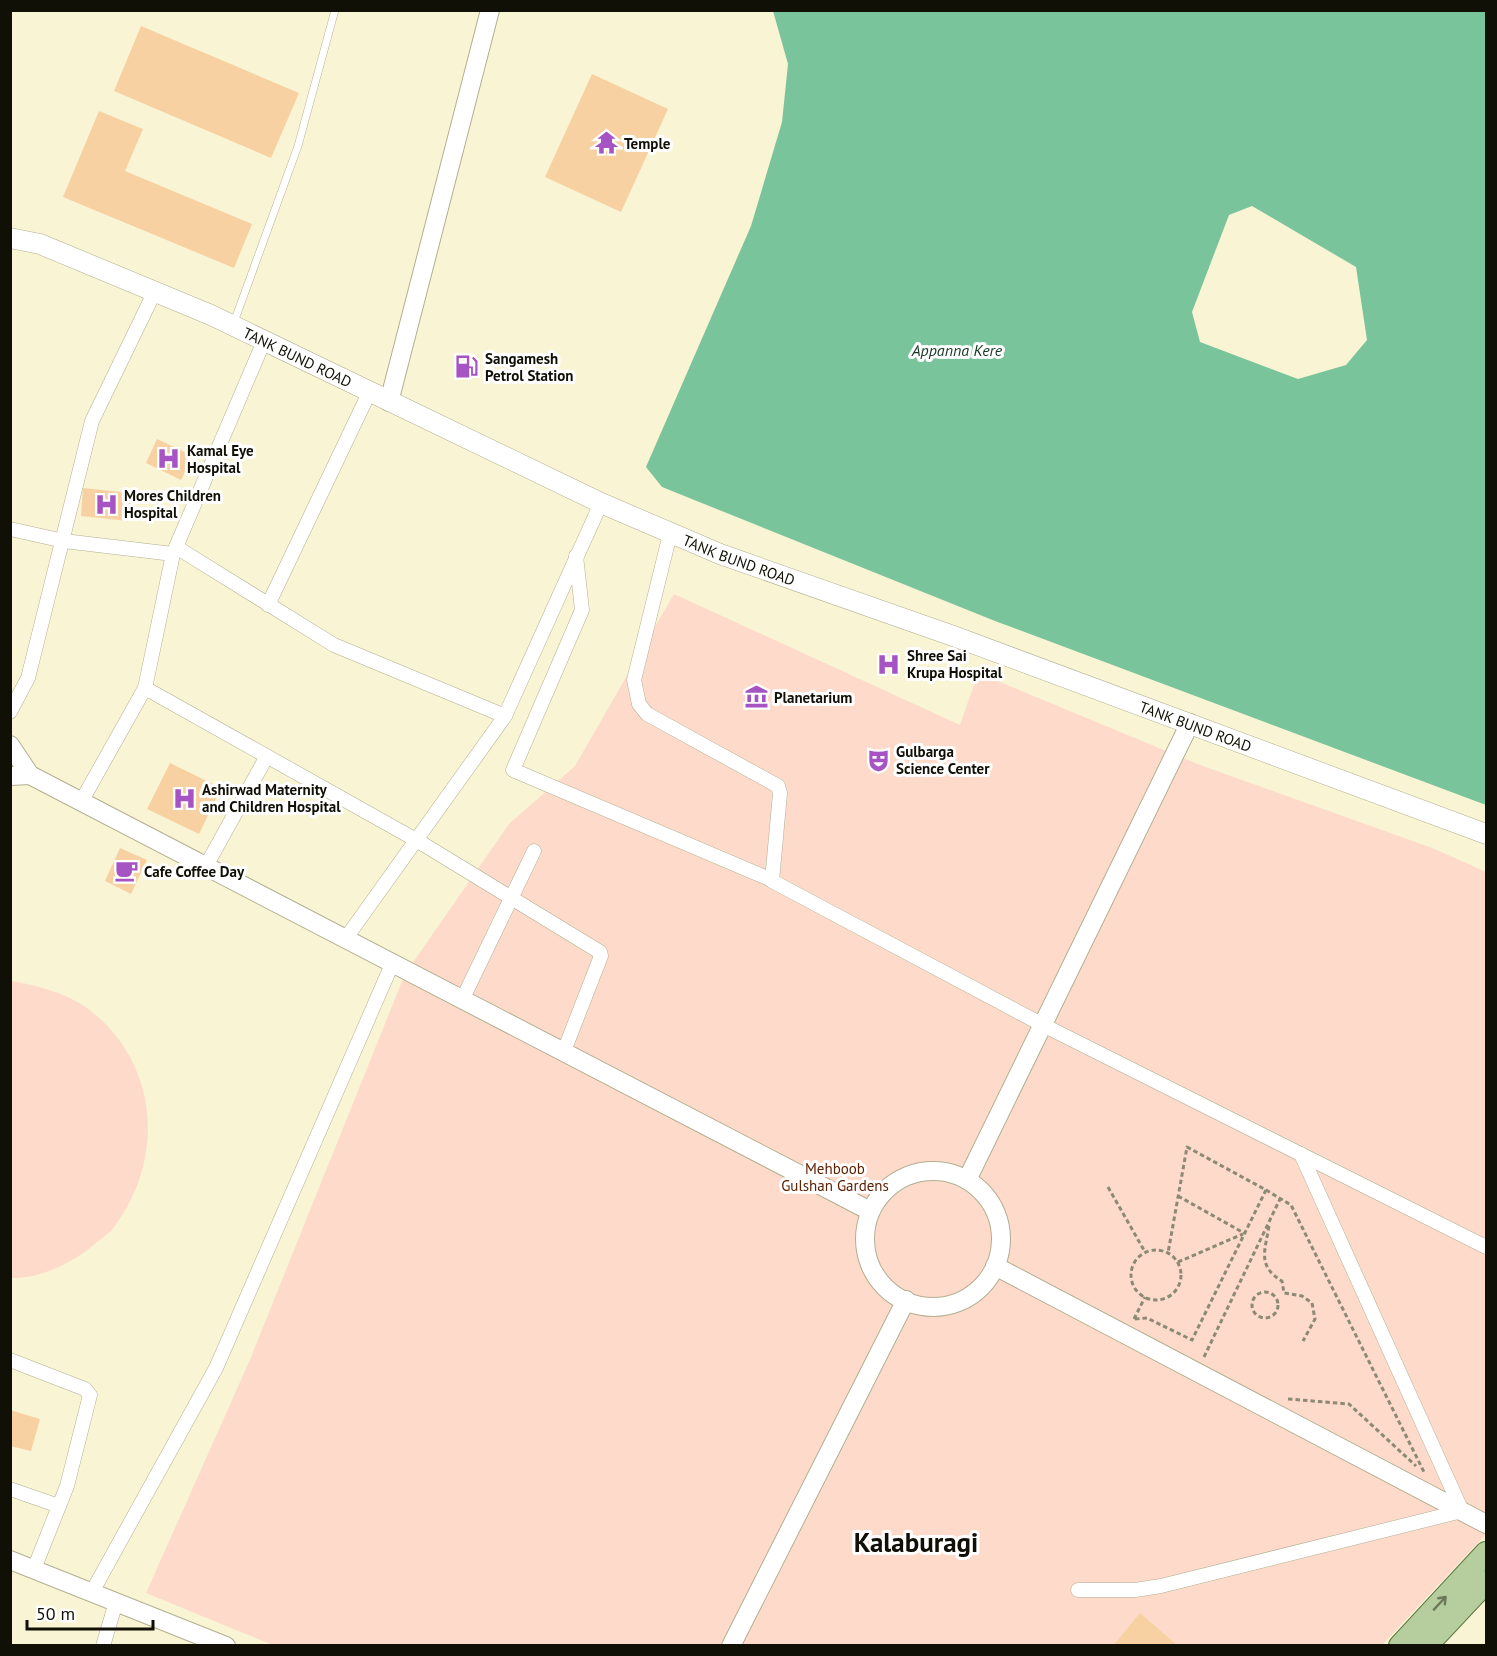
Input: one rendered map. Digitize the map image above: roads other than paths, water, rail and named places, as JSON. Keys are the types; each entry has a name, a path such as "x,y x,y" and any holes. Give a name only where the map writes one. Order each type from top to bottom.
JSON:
{"main road":[{"name":"TANK BUND ROAD","path":"10,238 40,244 233,326 369,393 670,534 1190,723 1486,834"},
{"path":"1401,1646 1486,1553"},
{"path":"1426,1646 1486,1582"}],"street":[{"path":"389,402 490,10"},
{"path":"10,712 28,678 64,541 92,421 154,291"},
{"path":"81,802 146,688 175,551 264,341"},
{"path":"268,605 369,393"},
{"path":"346,938 506,716 601,503"},
{"path":"10,529 64,541 175,551 334,645 506,716"},
{"path":"670,534 634,680 639,704 647,714 778,786 780,793 772,880"},
{"path":"576,556 582,610 513,770 772,880 1043,1025 1486,1247"},
{"path":"146,688 418,841 602,954 564,1051"},
{"path":"967,1180 1190,723"},
{"path":"10,745 30,775 870,1211"},
{"path":"206,866 267,756"},
{"path":"10,776 30,775"},
{"path":"463,998 534,851"},
{"path":"92,1592 216,1368 393,962"},
{"path":"1301,1154 1462,1511"},
{"path":"938,1171 967,1180 990,1201 1000,1225 999,1258 987,1281 969,1297 957,1303 924,1307 894,1295 873,1273 864,1240 870,1211 887,1187 911,1174 938,1171"},
{"path":"995,1266 1486,1524"},
{"path":"730,1646 906,1300"},
{"path":"10,1360 89,1392 71,1473 34,1569"},
{"path":"10,1490 59,1506"},
{"path":"1078,1590 1135,1590 1161,1586 1462,1511"},
{"path":"11,1562 116,1602 196,1640 226,1646"},
{"path":"103,1646 116,1602"}],"lane":[{"path":"233,326 298,146 335,10"}],"water":[{"name":"Appanna Kere","path":"773,11 1486,11 1486,805 995,621 662,487 646,467 751,226 782,122 788,64","holes":["1252,206 1356,267 1367,340 1346,365 1298,379 1200,342 1192,312 1229,215"]}],"place":[{"name":"Temple","path":"606,143"},
{"name":"Sangamesh Petrol Station","path":"467,367"},
{"name":"Kamal Eye Hospital","path":"169,459"},
{"name":"Mores Children Hospital","path":"106,504"},
{"name":"Shree Sai Krupa Hospital","path":"889,664"},
{"name":"Planetarium","path":"756,697"},
{"name":"Gulbarga Science Center","path":"878,760"},
{"name":"Ashirwad Maternity and Children Hospital","path":"184,798"},
{"name":"Cafe Coffee Day","path":"126,871"}],"district":[{"name":"Kalaburagi","path":"916,1542"}],"park label":[{"name":"Mehboob Gulshan Gardens","path":"835,1176"}]}
